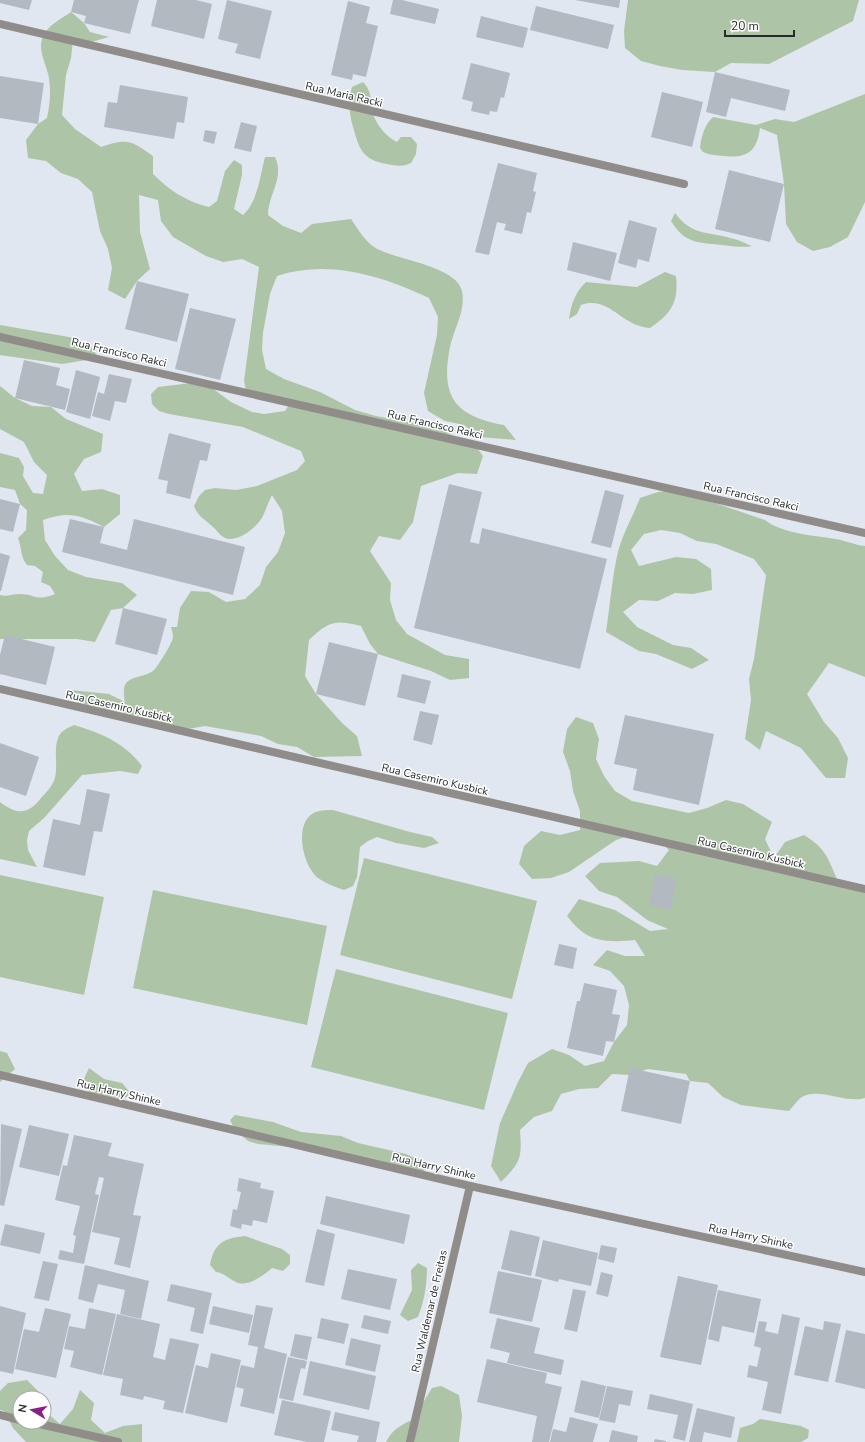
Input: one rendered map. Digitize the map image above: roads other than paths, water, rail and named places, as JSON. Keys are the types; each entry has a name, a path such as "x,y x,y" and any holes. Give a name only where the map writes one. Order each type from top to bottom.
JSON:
{"street":[{"name":"Rua Maria Racki","path":"0,24 684,184"},
{"name":"Rua Francisco Rakci","path":"0,337 865,533"},
{"name":"Rua Casemiro Kusbick","path":"0,690 865,889"},
{"name":"Rua Harry Shinke","path":"0,1075 470,1186 865,1272"},
{"name":"Rua Waldemar de Freitas","path":"410,1442 470,1186"},
{"path":"0,1415 12,1418"},
{"path":"52,1427 118,1442"}]}
